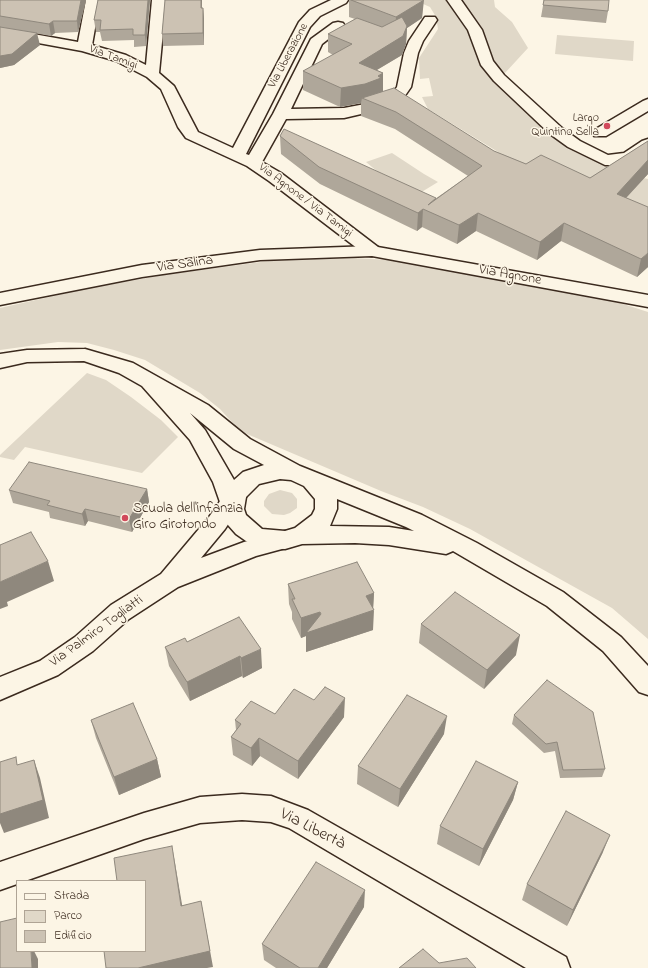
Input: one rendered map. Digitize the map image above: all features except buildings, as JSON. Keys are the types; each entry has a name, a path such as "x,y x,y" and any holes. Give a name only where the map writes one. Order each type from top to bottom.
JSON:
{"street":[{"path":"84,47 93,0"},
{"path":"152,74 159,0"},
{"name":"Via Liberazione","path":"237,155 304,25 315,13 342,0"},
{"path":"454,0 476,30 486,62 499,78 556,131 574,144 605,160 617,160 630,156 648,144"},
{"path":"282,114 344,113 369,108 397,97 404,87 411,53 416,41 430,20"},
{"path":"253,163 282,114 316,42 338,26"},
{"name":"Via Tamigi","path":"0,32 84,47 121,58 152,74 167,86 186,126 192,135"},
{"path":"600,133 648,104"},
{"name":"Via Agnone / Via Tamigi","path":"192,135 253,163 274,177 372,252"},
{"name":"Via Salina","path":"0,299 142,271 260,255 310,252 372,252"},
{"name":"Via Agnone","path":"372,252 648,301"},
{"path":"0,361 27,356 85,355 126,368 201,410 242,444 303,476 414,521 469,549 555,599 612,644 648,684"},
{"path":"150,382 198,435 224,482 233,503 236,519 244,528 254,535 267,539 355,534 389,536 469,549"},
{"path":"280,471 303,476 321,489 326,499 326,509 322,520 313,528 293,538 252,548 170,580 233,503 241,487 251,478 265,473 280,471"},
{"name":"Via Palmiro Togliatti","path":"0,689 49,668 84,644 120,612 170,580"},
{"name":"Via Libertà","path":"0,876 144,826 200,810 242,807 271,809 298,819 555,968"}],"green space":[{"path":"414,0 450,0 469,26 482,65 553,132 566,148 622,173 648,179 648,214 503,155 428,109 422,97 433,96 429,78 420,79 419,58 438,29 436,17 430,7"},
{"path":"461,0 494,0 495,7 512,22 528,48 505,73 495,65 477,24"},
{"path":"557,35 634,41 633,61 555,54"},
{"path":"392,153 438,182 420,193 378,172 366,162"},
{"path":"354,258 390,260 620,303 648,312 648,639 612,608 470,529 423,507 381,491 240,431 220,409 200,393 145,360 87,343 58,342 0,350 0,308 85,289 163,275 276,260"},
{"path":"87,373 106,380 131,397 161,420 178,437 142,473 25,447 14,460 0,457 0,455"},
{"path":"280,490 292,493 297,499 297,508 284,515 272,514 264,506 264,501 269,494"}],"place":[{"name":"Largo Quintino Sella","path":"607,126"},
{"name":"Scuola dell'infanzia Giro Girotondo","path":"125,518"}]}
